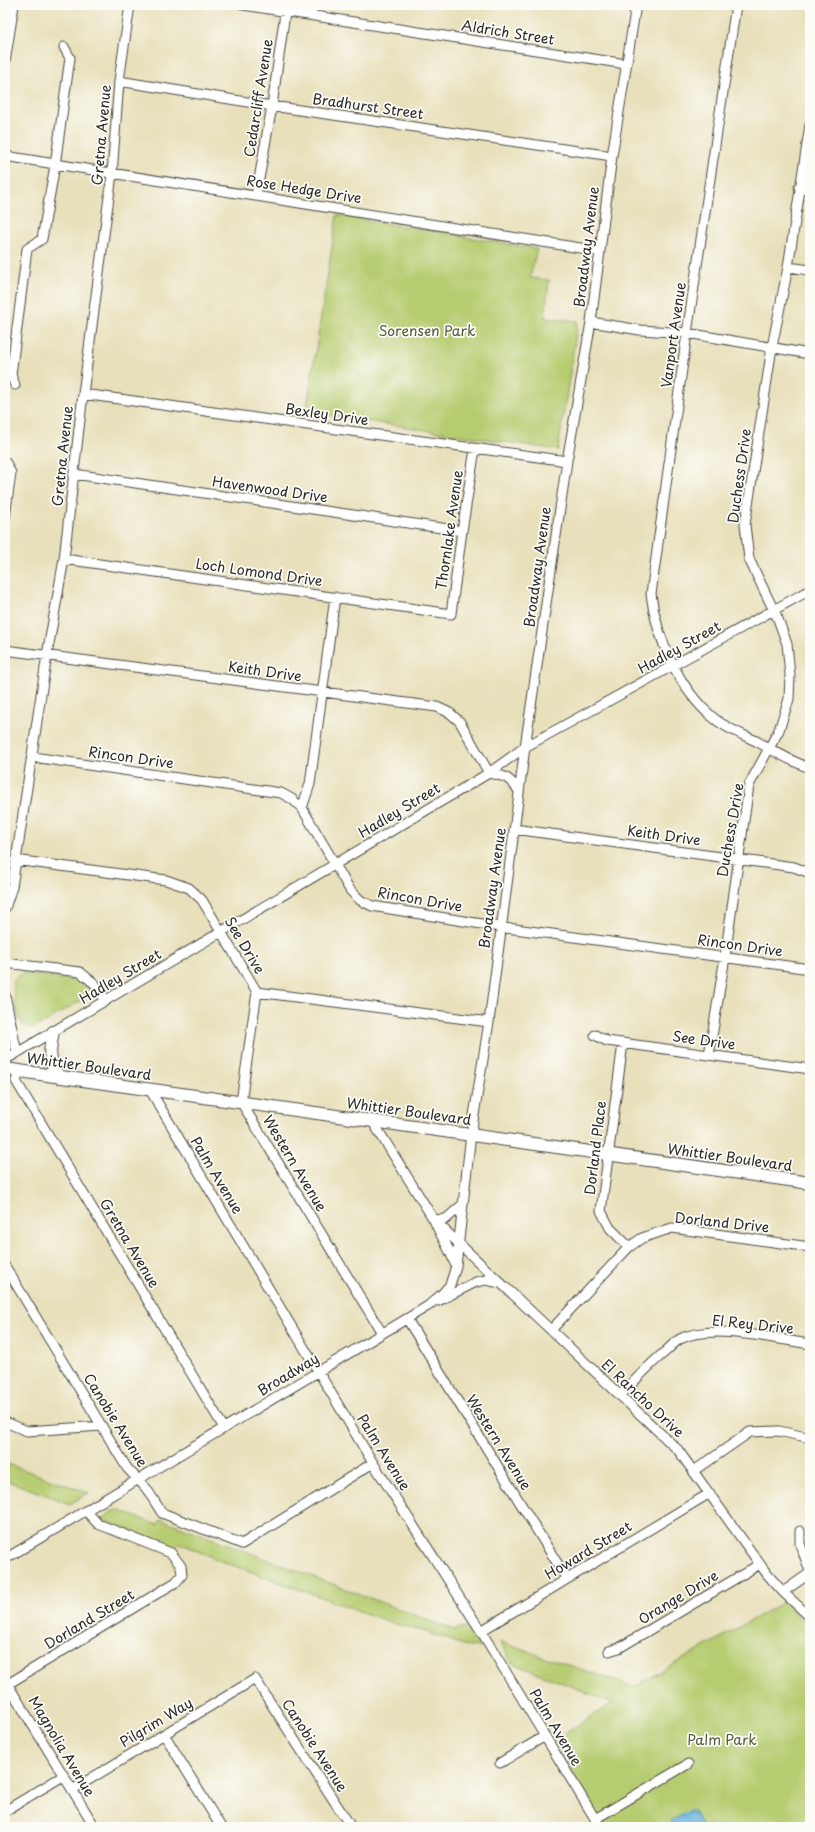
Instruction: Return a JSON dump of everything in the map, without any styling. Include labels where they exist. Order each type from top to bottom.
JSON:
[{"type":"main road","points":[[53,1032],[49,1049],[51,1065],[59,1076]]},
{"type":"main road","name":"Whittier Boulevard","points":[[5,1069],[810,1183]]},
{"type":"street","points":[[5,62],[14,5]]},
{"type":"street","name":"Gretna Avenue","points":[[5,908],[12,887],[33,757],[47,655],[64,559],[83,394],[112,174],[119,81],[130,5]]},
{"type":"street","name":"Aldrich Street","points":[[243,5],[286,8],[626,64]]},
{"type":"street","name":"Broadway Avenue","points":[[471,1134],[489,1022],[500,927],[525,747],[567,461],[590,322],[612,156],[636,5]]},
{"type":"street","name":"Vanport Avenue","points":[[736,5],[687,334],[651,594],[656,624],[674,666],[686,688],[696,701],[715,720],[769,749],[810,768]]},
{"type":"street","name":"Cedarcliff Avenue","points":[[256,196],[272,106],[286,8]]},
{"type":"street","points":[[15,385],[12,375],[27,249],[42,239],[55,165],[70,58],[64,46]]},
{"type":"street","name":"Bradhurst Street","points":[[119,81],[272,106],[612,156]]},
{"type":"street","name":"Duchess Drive","points":[[709,1055],[750,785],[779,730],[788,699],[790,676],[787,644],[750,559],[745,525],[772,347],[788,267],[799,187],[810,126]]},
{"type":"street","name":"Rose Hedge Drive","points":[[5,156],[599,250]]},
{"type":"street","points":[[799,187],[810,188]]},
{"type":"street","points":[[788,267],[810,270]]},
{"type":"street","points":[[590,322],[640,330],[687,334],[810,354]]},
{"type":"street","name":"Bexley Drive","points":[[83,394],[567,461]]},
{"type":"street","name":"Thornlake Avenue","points":[[451,614],[475,449]]},
{"type":"street","points":[[5,517],[11,473],[6,463]]},
{"type":"street","name":"Havenwood Drive","points":[[74,474],[462,531]]},
{"type":"street","name":"Loch Lomond Drive","points":[[64,559],[451,614]]},
{"type":"street","name":"Hadley Street","points":[[5,1060],[489,773],[525,747],[810,590]]},
{"type":"street","points":[[302,808],[310,784],[335,597]]},
{"type":"street","name":"Keith Drive","points":[[5,650],[437,707],[450,713],[460,722],[489,773]]},
{"type":"street","name":"Rincon Drive","points":[[33,757],[280,793],[292,799],[302,808],[350,890],[360,900],[372,906],[500,927],[725,956],[810,969]]},
{"type":"street","points":[[489,773],[502,775],[510,779],[519,791]]},
{"type":"street","name":"Keith Drive","points":[[514,829],[794,867],[810,873]]},
{"type":"street","name":"See Drive","points":[[16,860],[166,880],[180,884],[196,893],[257,992],[489,1022]]},
{"type":"street","points":[[5,963],[80,972],[95,984],[106,1001]]},
{"type":"street","points":[[241,1102],[257,992]]},
{"type":"street","points":[[5,995],[17,1053]]},
{"type":"street","name":"See Drive","points":[[595,1035],[607,1041],[810,1069]]},
{"type":"street","name":"Dorland Place","points":[[623,1043],[607,1154],[601,1211],[610,1228],[629,1247]]},
{"type":"street","name":"Gretna Avenue","points":[[19,1071],[17,1082],[224,1428]]},
{"type":"street","name":"Palm Avenue","points":[[150,1090],[373,1463],[481,1631],[597,1823]]},
{"type":"street","name":"Western Avenue","points":[[241,1102],[382,1333]]},
{"type":"street","name":"El Rancho Drive","points":[[373,1122],[434,1220],[438,1231],[450,1250],[456,1266]]},
{"type":"street","name":"Broadway","points":[[5,1559],[407,1319],[428,1306],[442,1294],[450,1285],[456,1266],[471,1134]]},
{"type":"street","points":[[434,1220],[446,1219],[463,1204]]},
{"type":"street","name":"El Rancho Drive","points":[[434,1220],[678,1450],[760,1564],[783,1592],[810,1617]]},
{"type":"street","name":"Dorland Drive","points":[[551,1330],[629,1247],[642,1238],[672,1228],[810,1247]]},
{"type":"street","name":"Canobie Avenue","points":[[5,1266],[127,1468],[146,1488],[162,1513],[242,1544],[373,1463]]},
{"type":"street","points":[[428,1306],[476,1282],[486,1280],[502,1284]]},
{"type":"street","name":"Western Avenue","points":[[407,1319],[567,1579]]},
{"type":"street","name":"El Rey Drive","points":[[620,1396],[654,1361],[680,1340],[695,1334],[711,1332],[733,1333],[810,1344]]},
{"type":"street","points":[[5,1422],[27,1431],[102,1426]]},
{"type":"street","points":[[694,1471],[750,1432],[779,1431],[810,1438]]},
{"type":"street","name":"Howard Street","points":[[481,1631],[710,1493]]},
{"type":"street","name":"Dorland Street","points":[[7,1682],[176,1582],[182,1575],[181,1566],[171,1553],[98,1524],[86,1511]]},
{"type":"street","points":[[783,1592],[810,1572],[800,1544],[800,1531]]},
{"type":"street","name":"Orange Drive","points":[[610,1651],[619,1648],[760,1564]]},
{"type":"street","name":"Canobie Avenue","points":[[255,1679],[351,1827]]},
{"type":"street","name":"Pilgrim Way","points":[[72,1790],[255,1679]]},
{"type":"street","name":"Magnolia Avenue","points":[[7,1682],[95,1827]]},
{"type":"street","points":[[164,1734],[221,1827]]},
{"type":"street","points":[[500,1763],[545,1736]]},
{"type":"street","points":[[597,1823],[688,1764]]},
{"type":"street","points":[[5,1811],[63,1776]]},
{"type":"green space","name":"Sorensen Park","points":[[337,215],[537,249],[530,278],[549,280],[545,318],[578,321],[558,450],[306,412]]},
{"type":"green space","points":[[23,973],[80,981],[90,988],[92,994],[35,1028],[27,1027],[22,1024],[19,1018],[14,994],[15,978]]},
{"type":"green space","points":[[5,1463],[89,1493],[70,1504],[5,1480]]},
{"type":"green space","points":[[117,1510],[158,1525],[161,1519],[454,1630],[467,1626],[482,1646],[469,1647],[426,1632],[395,1624],[221,1561],[179,1543],[176,1548],[102,1520],[112,1511]]},
{"type":"green space","name":"Palm Park","points":[[783,1602],[810,1627],[810,1827],[605,1827],[553,1740],[613,1703],[512,1663],[500,1642],[634,1687]]},
{"type":"water","points":[[692,1809],[703,1827],[674,1827],[671,1821]]}]
